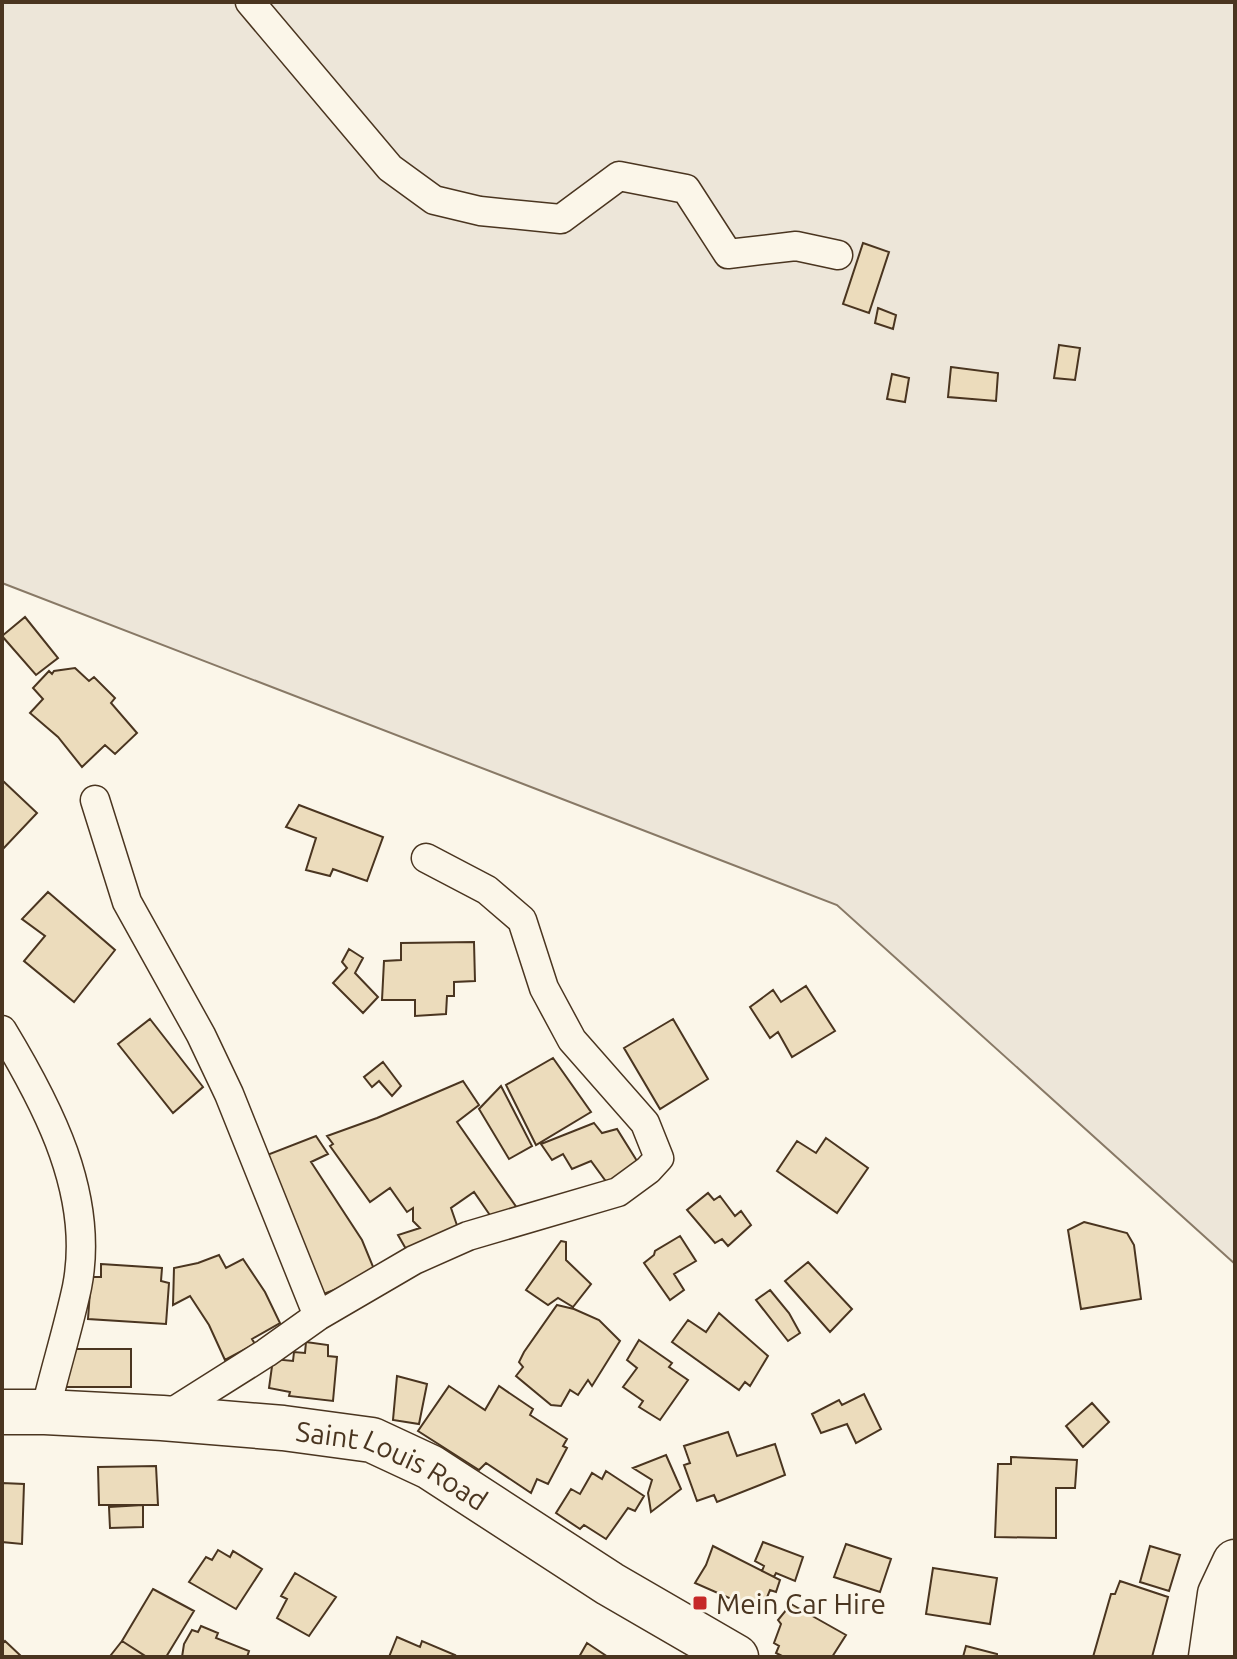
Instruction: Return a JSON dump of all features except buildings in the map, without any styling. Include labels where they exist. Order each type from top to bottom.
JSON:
[{"type":"main road","name":"Saint Louis Road","points":[[2,1412],[162,1418],[283,1428],[372,1440],[430,1467],[610,1584],[736,1657]]},
{"type":"main road","points":[[1211,1657],[1220,1594],[1235,1562]]},
{"type":"street","points":[[250,2],[390,168],[434,200],[480,211],[561,219],[619,176],[686,189],[728,254],[796,246],[838,255]]},
{"type":"street","points":[[95,800],[127,902],[201,1035],[229,1094],[318,1316]]},
{"type":"street","points":[[162,1418],[266,1353],[318,1316],[414,1260],[468,1236],[618,1192],[659,1158],[645,1123],[572,1040],[544,988],[522,920],[487,890],[426,858]]},
{"type":"street","points":[[2,1030],[34,1083],[72,1173],[80,1232],[78,1285],[45,1412]]},
{"type":"shaded area","points":[[2,2],[1235,2],[1235,1264],[837,905],[2,583]]},
{"type":"place","name":"Mein Car Hire","points":[[700,1603]]}]
